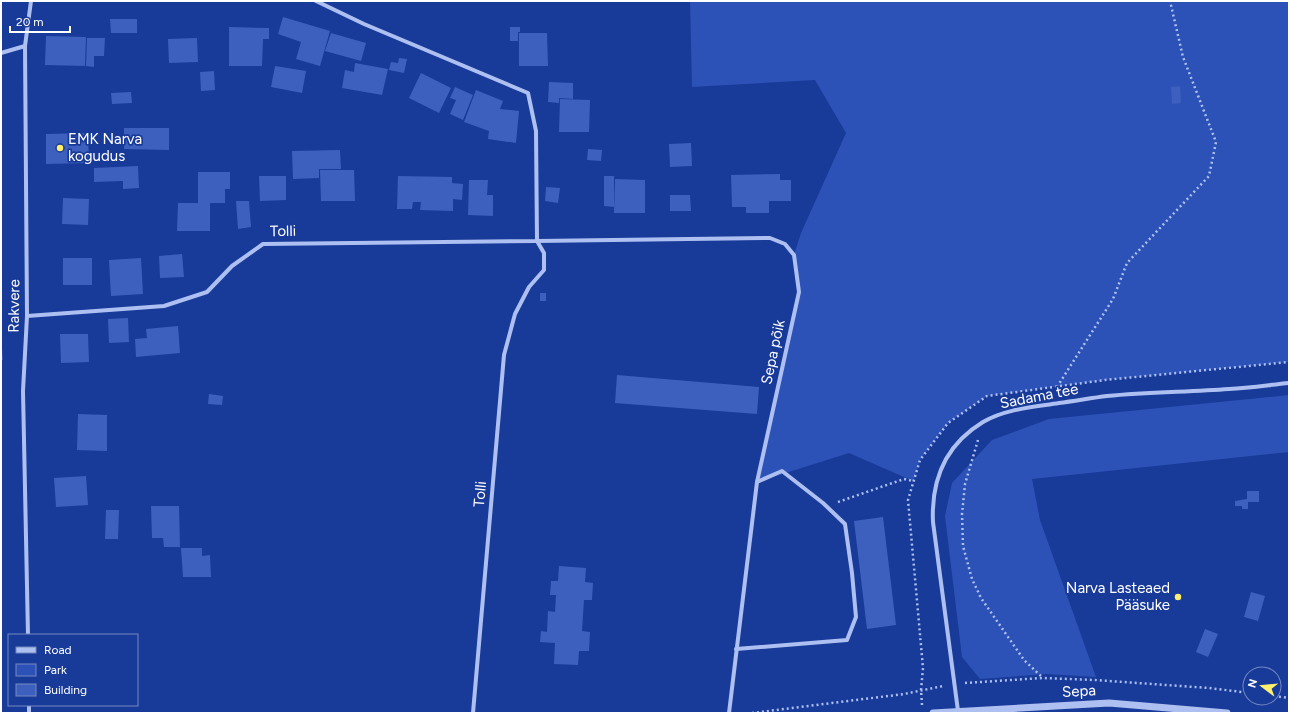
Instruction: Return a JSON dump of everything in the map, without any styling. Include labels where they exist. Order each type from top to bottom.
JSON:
[{"type":"street","name":"Rakvere","points":[[28,634],[23,391],[27,316],[25,46],[31,1]]},
{"type":"street","name":"Tolli","points":[[316,1],[364,24],[528,93],[536,131],[537,241],[544,253],[544,270],[529,288],[515,314],[504,354],[473,713]]},
{"type":"street","points":[[1,53],[25,46]]},
{"type":"street","name":"Sepa põik","points":[[537,241],[770,238],[785,244],[794,255],[798,292],[757,482],[729,713]]},
{"type":"street","name":"Tolli","points":[[27,316],[164,306],[207,292],[232,266],[263,244],[537,241]]},
{"type":"street","name":"Sadama tee","points":[[958,711],[932,522],[932,504],[934,486],[941,468],[952,448],[968,432],[998,415],[1032,407],[1107,396],[1231,389],[1289,383]]},
{"type":"street","points":[[736,649],[847,640],[856,617],[845,524],[823,503],[782,471],[757,482]]},
{"type":"street","name":"Sepa","points":[[933,713],[1109,702],[1227,713]]},
{"type":"path","points":[[1170,1],[1183,56],[1216,142],[1209,176],[1127,263],[1113,299],[1056,388],[1105,380],[1289,362]]},
{"type":"path","points":[[984,422],[965,484],[962,514],[964,546],[972,579],[981,598],[1024,660],[1042,678]]},
{"type":"path","points":[[823,503],[826,506],[904,479],[914,481]]},
{"type":"path","points":[[752,713],[904,694],[954,684],[1042,678],[1095,680],[1209,688],[1242,692]]},
{"type":"green space","points":[[690,1],[1289,1],[1289,362],[1105,380],[987,396],[948,423],[920,460],[913,481],[849,453],[757,482],[799,292],[794,255],[801,233],[846,133],[815,80],[692,87]]},
{"type":"green space","points":[[1289,395],[1289,452],[1032,479],[1040,520],[1096,677],[1047,674],[980,679],[962,657],[945,516],[952,483],[992,440],[1049,419]]},
{"type":"building","points":[[283,17],[330,31],[320,66],[296,59],[301,42],[278,34]]},
{"type":"building","points":[[110,19],[137,19],[137,33],[111,33]]},
{"type":"building","points":[[229,27],[269,28],[269,39],[263,39],[262,66],[229,66]]},
{"type":"building","points":[[510,27],[520,27],[520,32],[518,32],[518,41],[510,41]]},
{"type":"building","points":[[331,33],[366,43],[361,61],[325,51]]},
{"type":"building","points":[[519,33],[547,33],[548,66],[519,66]]},
{"type":"building","points":[[46,36],[86,37],[85,66],[45,65]]},
{"type":"building","points":[[87,38],[105,38],[104,56],[94,56],[94,67],[86,66]]},
{"type":"building","points":[[197,38],[198,62],[169,63],[168,39]]},
{"type":"building","points":[[399,58],[407,59],[404,73],[389,70],[391,62],[398,63]]},
{"type":"building","points":[[355,63],[388,69],[382,95],[342,88],[345,70],[354,72]]},
{"type":"building","points":[[275,66],[306,71],[302,93],[271,87]]},
{"type":"building","points":[[214,71],[215,90],[201,91],[200,72]]},
{"type":"building","points":[[421,73],[451,88],[439,113],[409,98]]},
{"type":"building","points":[[549,82],[573,83],[573,99],[559,98],[559,103],[548,102]]},
{"type":"building","points":[[1180,86],[1181,103],[1172,104],[1171,87]]},
{"type":"building","points":[[455,87],[473,95],[463,120],[450,114],[456,100],[450,98]]},
{"type":"building","points":[[476,90],[503,101],[500,109],[519,111],[516,143],[488,139],[489,131],[464,122]]},
{"type":"building","points":[[131,92],[132,103],[112,104],[111,93]]},
{"type":"building","points":[[560,99],[590,100],[589,132],[559,132]]},
{"type":"building","points":[[124,128],[169,128],[169,150],[124,149]]},
{"type":"building","points":[[88,133],[89,163],[46,164],[46,134]]},
{"type":"building","points":[[691,143],[692,166],[670,167],[669,144]]},
{"type":"building","points":[[588,149],[602,150],[601,161],[587,160]]},
{"type":"building","points":[[340,150],[341,169],[319,169],[319,178],[293,179],[292,151]]},
{"type":"building","points":[[138,166],[139,188],[123,189],[123,181],[94,182],[94,168]]},
{"type":"building","points":[[320,170],[354,170],[355,201],[321,201]]},
{"type":"building","points":[[198,172],[230,172],[230,189],[225,189],[225,203],[210,203],[210,231],[177,231],[178,203],[198,203]]},
{"type":"building","points":[[780,174],[780,180],[791,180],[791,201],[769,201],[769,213],[746,213],[746,207],[732,207],[731,175]]},
{"type":"building","points":[[259,176],[286,176],[286,200],[260,201]]},
{"type":"building","points":[[398,176],[452,177],[452,183],[463,184],[462,200],[453,199],[453,211],[420,210],[421,202],[413,202],[412,209],[397,209]]},
{"type":"building","points":[[604,176],[614,176],[614,207],[604,206]]},
{"type":"building","points":[[615,179],[645,180],[645,213],[614,213]]},
{"type":"building","points":[[469,180],[488,180],[487,195],[493,195],[493,216],[468,215]]},
{"type":"building","points":[[546,187],[560,188],[558,203],[545,201]]},
{"type":"building","points":[[670,195],[690,195],[691,211],[670,211]]},
{"type":"building","points":[[63,198],[89,199],[88,225],[62,224]]},
{"type":"building","points":[[236,201],[249,201],[251,227],[238,229]]},
{"type":"building","points":[[182,254],[184,277],[160,278],[159,256]]},
{"type":"building","points":[[63,258],[92,258],[92,285],[63,285]]},
{"type":"building","points":[[141,258],[143,294],[111,296],[109,260]]},
{"type":"building","points":[[540,293],[546,293],[546,301],[540,301]]},
{"type":"building","points":[[128,318],[129,342],[109,343],[108,319]]},
{"type":"building","points":[[178,326],[180,353],[136,357],[135,339],[147,338],[146,329]]},
{"type":"building","points":[[60,334],[88,334],[89,362],[61,363]]},
{"type":"building","points":[[2,348],[3,360],[1,360]]},
{"type":"building","points":[[617,375],[759,387],[757,414],[615,403]]},
{"type":"building","points":[[209,394],[223,396],[222,405],[208,404]]},
{"type":"building","points":[[78,414],[107,415],[107,451],[77,450]]},
{"type":"building","points":[[86,476],[88,505],[56,507],[54,478]]},
{"type":"building","points":[[1247,491],[1259,491],[1259,502],[1248,502],[1248,509],[1242,509],[1242,506],[1235,506],[1235,501],[1247,499]]},
{"type":"building","points":[[151,506],[179,506],[180,547],[164,547],[163,538],[152,538]]},
{"type":"building","points":[[106,510],[119,510],[118,539],[105,539]]},
{"type":"building","points":[[883,517],[896,625],[867,629],[854,521]]},
{"type":"building","points":[[181,548],[202,548],[202,556],[210,555],[211,577],[183,577]]},
{"type":"building","points":[[559,566],[586,568],[585,582],[593,583],[592,600],[584,600],[582,631],[590,632],[589,651],[579,651],[578,665],[554,664],[555,643],[540,642],[541,631],[547,632],[548,611],[555,612],[556,595],[550,595],[551,581],[558,581]]},
{"type":"building","points":[[1251,592],[1265,596],[1258,621],[1244,617]]},
{"type":"building","points":[[1205,629],[1218,634],[1208,657],[1196,652]]},
{"type":"place","name":"EMK Narva kogudus","points":[[60,148]]},
{"type":"place","name":"Narva Lasteaed Pääsuke","points":[[1178,597]]}]
